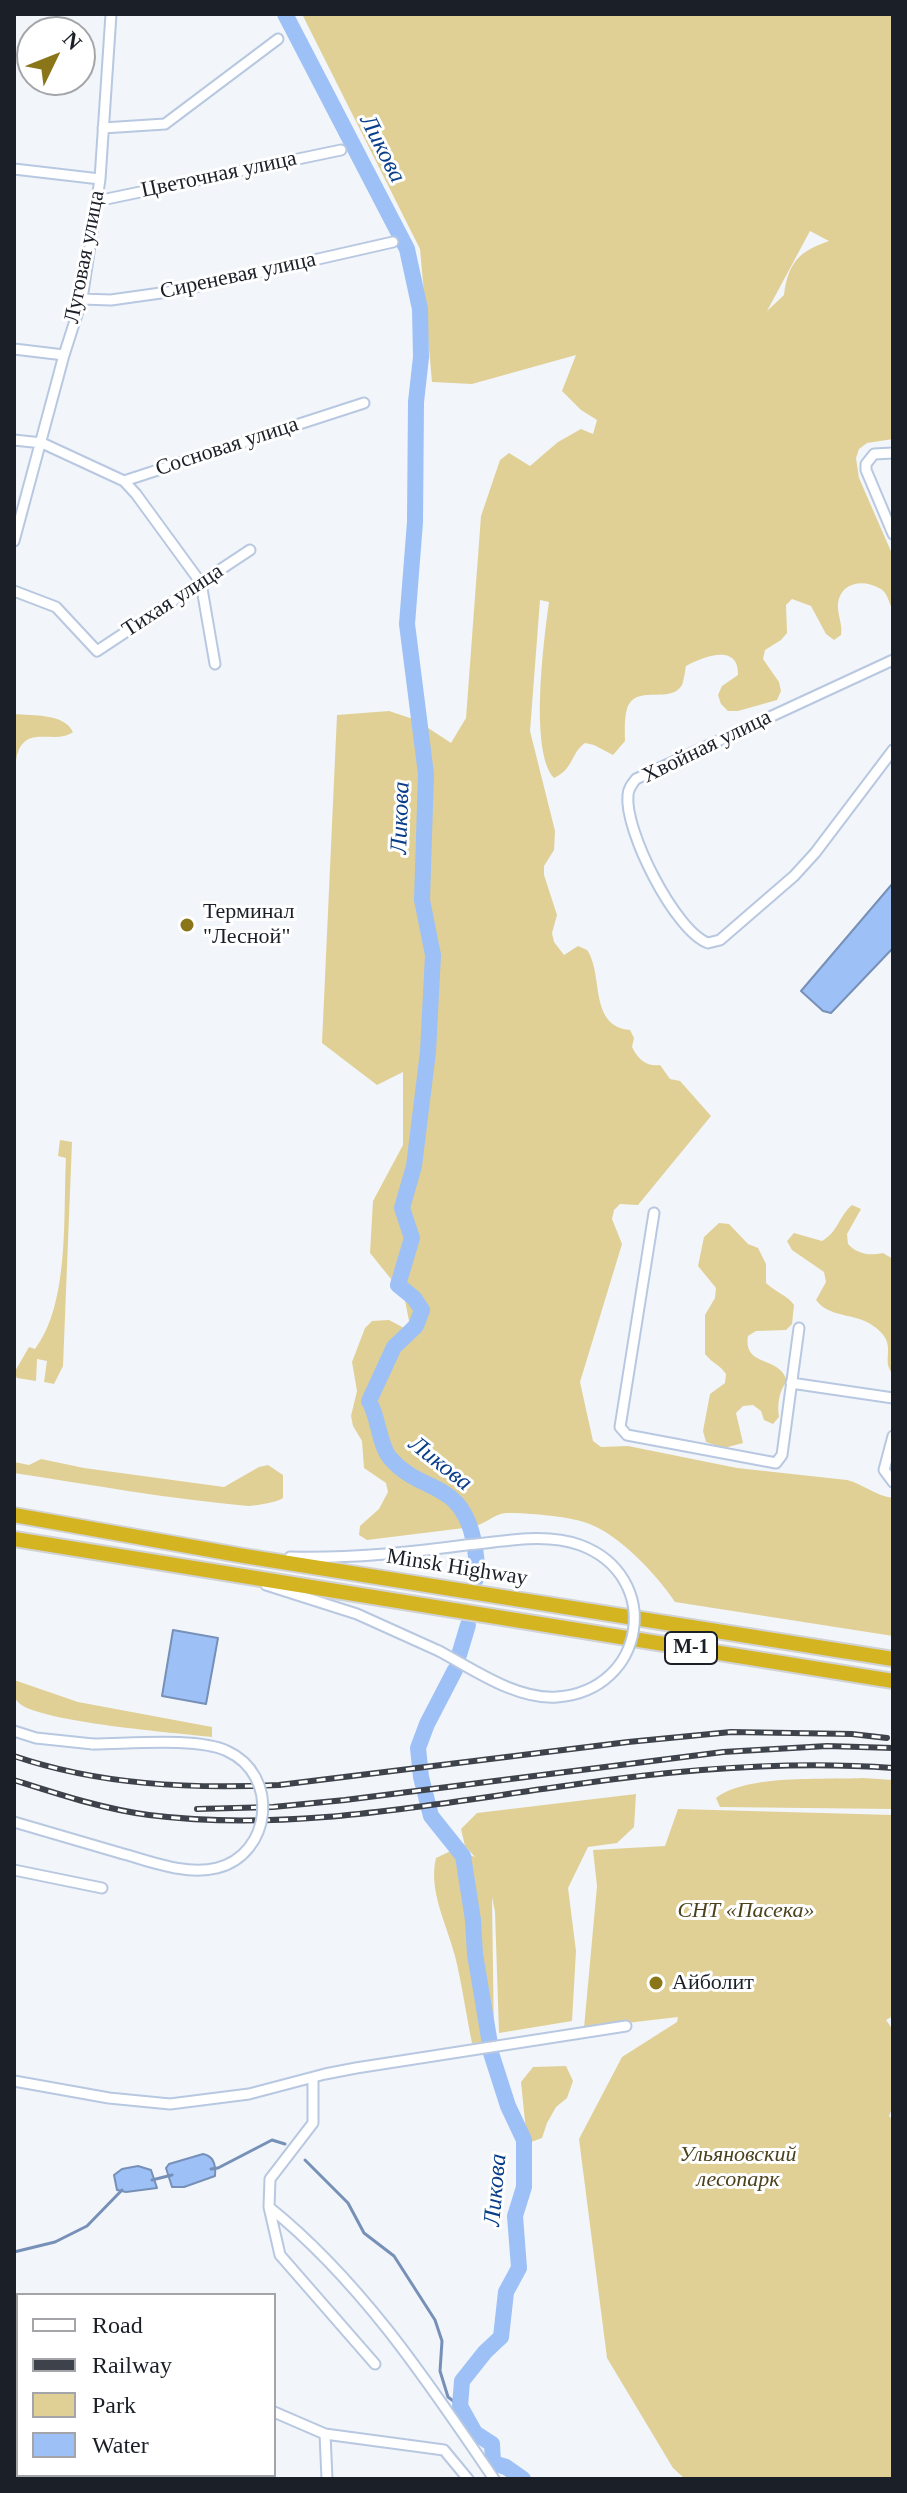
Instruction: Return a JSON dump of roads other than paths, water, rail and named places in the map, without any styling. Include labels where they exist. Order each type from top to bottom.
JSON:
[{"type":"highway","name":"Minsk Highway","points":[[14,1515],[244,1556],[893,1659]]},
{"type":"highway","name":"Minsk Highway","points":[[14,1539],[893,1681]]},
{"type":"street","name":"Луговая улица","points":[[14,541],[82,299],[100,179],[111,14]]},
{"type":"street","points":[[103,128],[165,124],[278,39]]},
{"type":"street","name":"Цветочная улица","points":[[97,201],[341,150]]},
{"type":"street","points":[[14,169],[100,179]]},
{"type":"street","name":"Сиреневая улица","points":[[82,299],[111,300],[182,290],[393,242]]},
{"type":"street","points":[[14,349],[64,355]]},
{"type":"street","name":"Сосновая улица","points":[[124,481],[364,403]]},
{"type":"street","points":[[14,440],[42,443],[124,481],[136,494],[201,583],[215,664]]},
{"type":"street","points":[[893,453],[879,453],[870,458],[866,470],[893,534]]},
{"type":"street","name":"Тихая улица","points":[[14,591],[56,607],[97,651],[250,550]]},
{"type":"street","name":"Хвойная улица","points":[[893,660],[636,779],[628,794],[628,808],[651,873],[695,936],[708,943],[720,940],[794,876],[893,750]]},
{"type":"street","points":[[654,1213],[620,1427],[627,1435],[776,1463],[782,1455],[799,1328]]},
{"type":"street","points":[[791,1383],[893,1398]]},
{"type":"street","points":[[893,1436],[884,1470],[893,1482]]},
{"type":"street","points":[[236,1576],[357,1614],[506,1685],[535,1695],[558,1697],[587,1691],[608,1678],[625,1657],[632,1637],[634,1609],[629,1592],[615,1568],[597,1553],[574,1543],[546,1539],[335,1559],[244,1556]]},
{"type":"street","points":[[14,1731],[36,1738],[93,1744],[159,1743],[217,1747],[242,1760],[254,1774],[261,1791],[263,1819],[257,1837],[239,1858],[222,1867],[195,1871],[14,1822]]},
{"type":"street","points":[[14,1870],[102,1888]]},
{"type":"street","points":[[14,2081],[109,2098],[170,2104],[249,2094],[356,2068],[626,2026]]},
{"type":"street","points":[[313,2078],[313,2123],[270,2179],[269,2207],[280,2255],[375,2364]]},
{"type":"street","points":[[269,2207],[306,2237],[415,2364],[494,2479]]},
{"type":"street","points":[[276,2413],[325,2434],[444,2450],[468,2479]]},
{"type":"street","points":[[325,2434],[327,2479]]},
{"type":"water","points":[[893,883],[893,948],[831,1013],[823,1011],[801,991]]},
{"type":"water","points":[[173,1630],[218,1638],[206,1704],[162,1696]]},
{"type":"water","points":[[203,2154],[214,2162],[215,2176],[184,2187],[172,2187],[166,2168],[169,2164]]},
{"type":"water","points":[[138,2166],[151,2170],[157,2188],[126,2192],[117,2190],[114,2175],[122,2169]]},
{"type":"waterway","name":"Ликова","points":[[285,14],[407,249],[420,309],[415,522],[407,624],[426,774],[422,900],[433,955],[428,1052],[414,1166],[402,1208],[412,1238],[398,1285],[414,1298],[422,1310],[416,1326],[394,1347],[369,1401],[383,1446],[390,1458],[402,1470],[450,1497],[460,1507],[474,1542],[476,1579]]},
{"type":"waterway","name":"Ликова","points":[[459,1655],[468,1625]]},
{"type":"waterway","name":"Ликова","points":[[455,1670],[418,1748],[421,1777],[431,1816],[463,1856],[490,2044]]},
{"type":"waterway","name":"Ликова","points":[[491,2053],[508,2106],[524,2140],[524,2187],[515,2216],[519,2268],[506,2292],[501,2337],[462,2381],[460,2406],[475,2433],[492,2444],[493,2463],[506,2467],[523,2479]]},
{"type":"waterway","points":[[211,2169],[272,2140],[285,2144]]},
{"type":"waterway","points":[[305,2160],[348,2203],[364,2233],[394,2256],[435,2320],[442,2341],[440,2371],[448,2397],[460,2406]]},
{"type":"waterway","points":[[152,2180],[172,2175]]},
{"type":"waterway","points":[[14,2252],[55,2242],[87,2226],[122,2190]]},
{"type":"railway","points":[[14,1756],[46,1766],[112,1779],[178,1785],[246,1786],[279,1785],[731,1732],[852,1734],[887,1738]]},
{"type":"railway","points":[[197,1809],[273,1807],[345,1800],[723,1752],[827,1746],[893,1748]]},
{"type":"railway","points":[[14,1780],[81,1800],[149,1815],[203,1820],[257,1820],[418,1807],[696,1770],[814,1765],[893,1768]]},
{"type":"place","name":"Терминал \"Лесной\"","points":[[187,925]]},
{"type":"place","name":"Айболит","points":[[656,1983]]},
{"type":"park label","name":"СНТ «Пасека»","points":[[746,1911]]},
{"type":"park label","name":"Ульяновский лесопарк","points":[[738,2168]]}]
